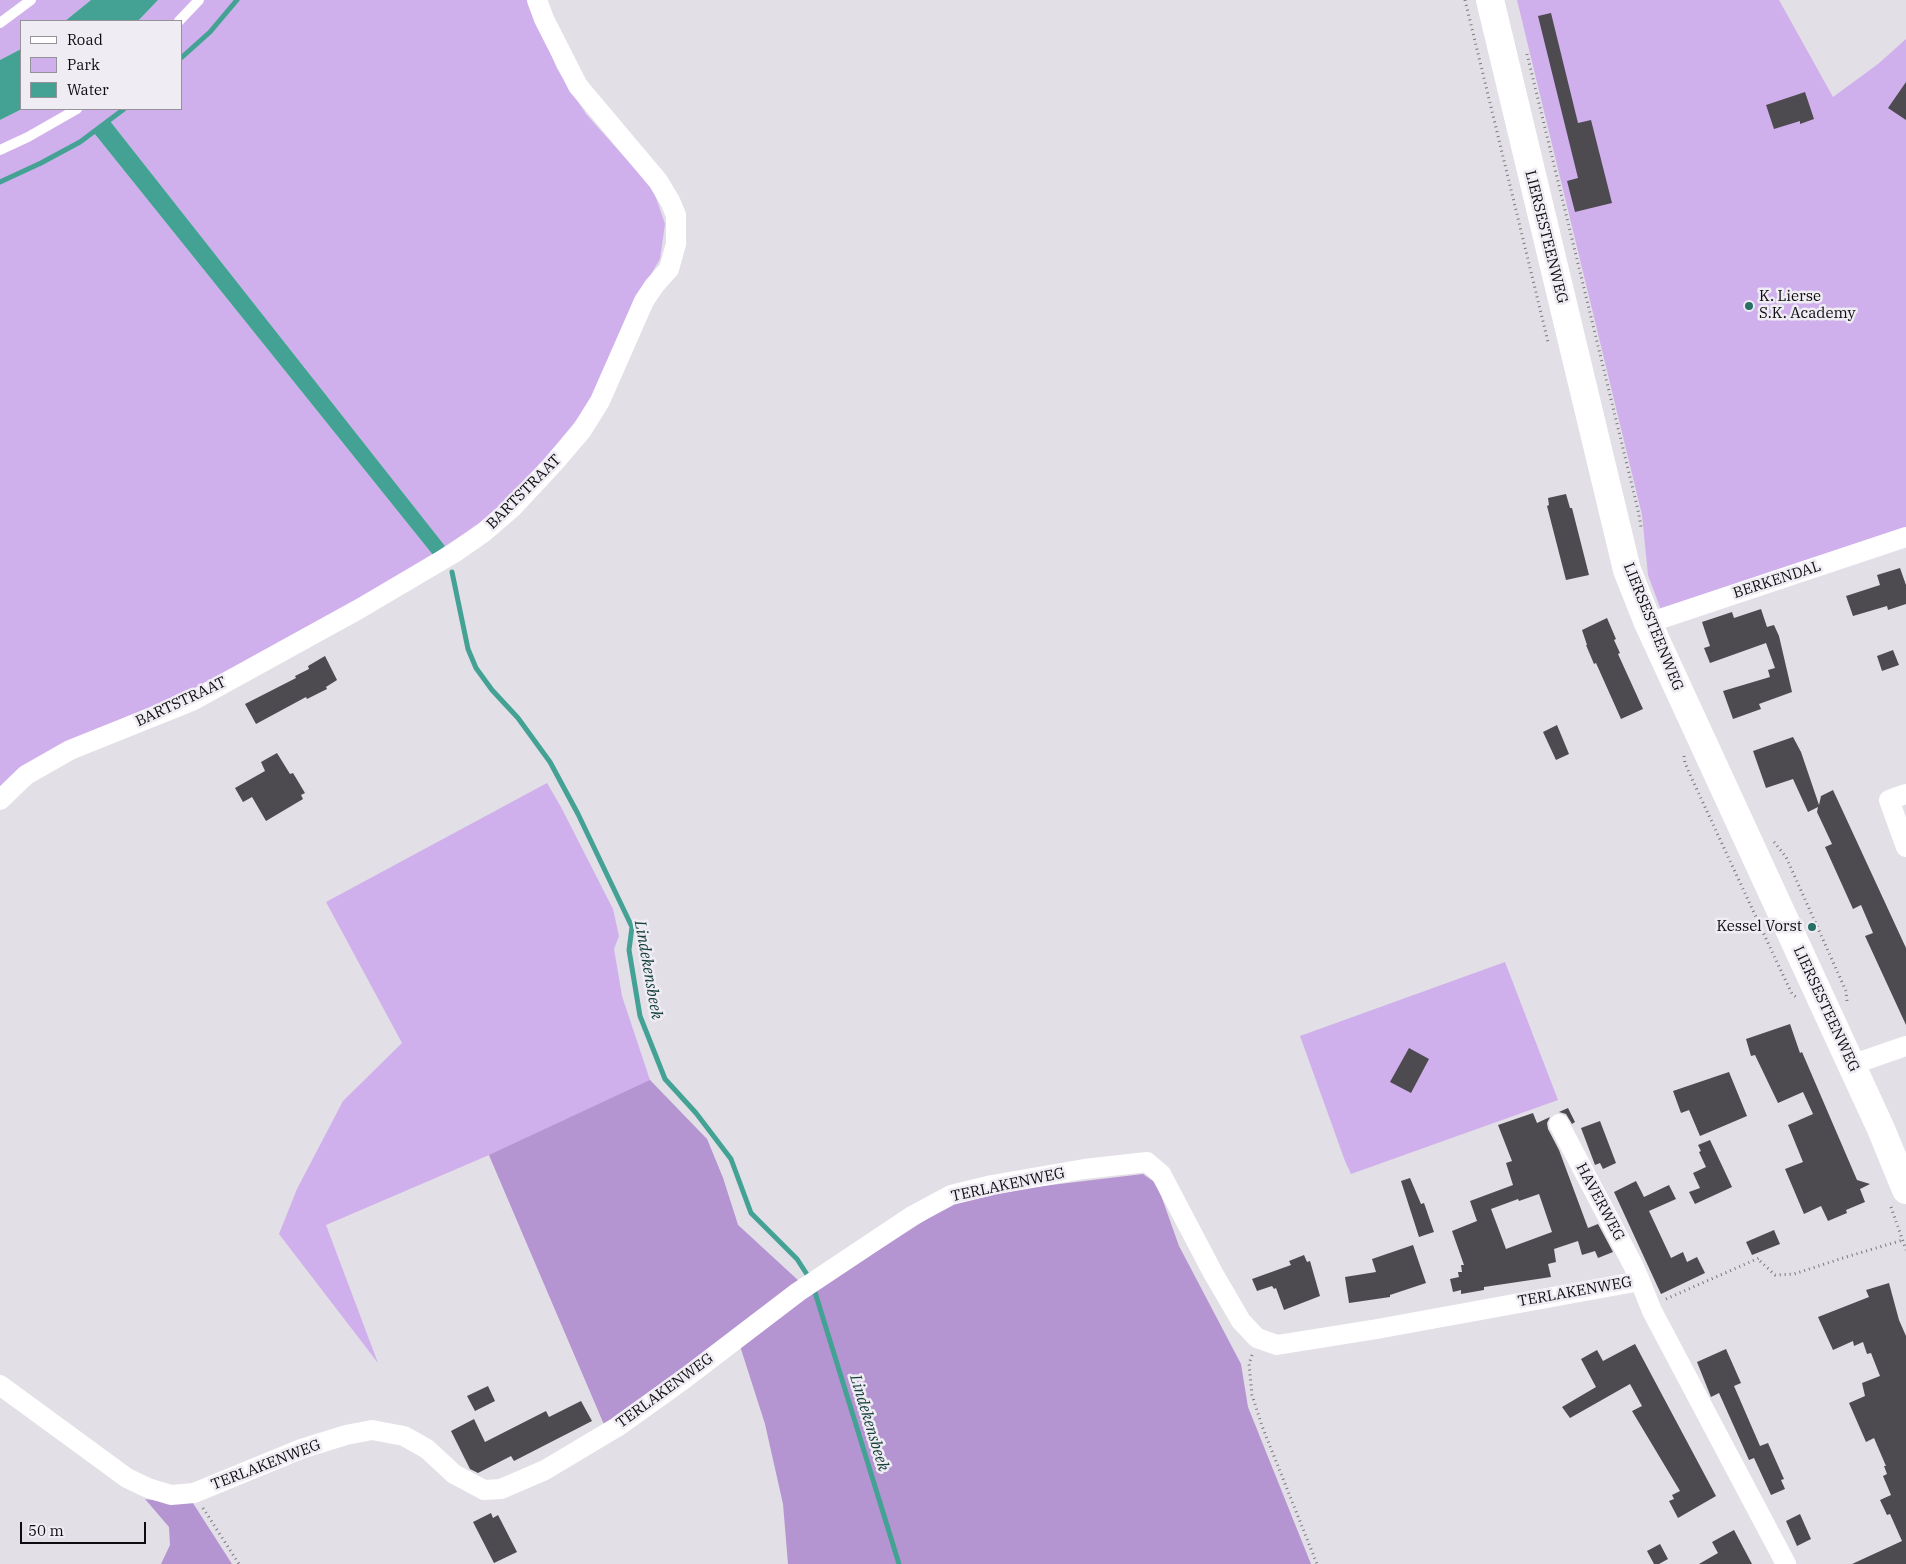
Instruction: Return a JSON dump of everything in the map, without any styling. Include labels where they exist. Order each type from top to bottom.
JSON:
[{"type":"main road","name":"LIERSESTEENWEG","points":[[1490,0],[1627,570],[1648,623],[1881,1129],[1906,1190]]},
{"type":"street","name":"BARTSTRAAT","points":[[0,800],[26,775],[70,750],[192,701],[358,609],[454,553],[484,532],[512,508],[582,430],[600,401],[644,300],[669,269],[676,244],[676,216],[670,200],[658,181],[578,86],[544,19],[537,0]]},
{"type":"street","name":"BERKENDAL","points":[[1648,623],[1906,537]]},
{"type":"street","points":[[1898,797],[1906,847]]},
{"type":"street","points":[[1851,1065],[1906,1046]]},
{"type":"street","name":"HAVERWEG","points":[[1559,1124],[1640,1281]]},
{"type":"street","name":"TERLAKENWEG","points":[[0,1385],[126,1478],[148,1488],[171,1495],[194,1493],[301,1449],[346,1435],[372,1430],[404,1436],[427,1450],[454,1474],[484,1490],[501,1489],[545,1470],[617,1427],[798,1292],[912,1216],[951,1195],[992,1185],[1084,1169],[1147,1162],[1161,1174],[1213,1273],[1241,1321],[1257,1338],[1277,1345],[1640,1281],[1650,1306],[1786,1564]]},
{"type":"lane","points":[[0,23],[31,0]]},
{"type":"lane","points":[[180,20],[199,0]]},
{"type":"lane","points":[[0,150],[75,110]]},
{"type":"path","points":[[1769,835],[1786,858],[1828,949]]},
{"type":"path","points":[[1650,1306],[1760,1258],[1760,1261],[1775,1274],[1794,1274],[1903,1240]]},
{"type":"path","points":[[1257,1338],[1249,1364],[1252,1395],[1262,1426],[1317,1564]]},
{"type":"path","points":[[194,1493],[239,1564]]},
{"type":"green space","points":[[0,0],[91,0],[66,20],[20,20],[20,50],[0,60]]},
{"type":"green space","points":[[158,0],[529,0],[557,69],[586,114],[653,189],[665,224],[660,259],[641,291],[609,367],[586,408],[529,479],[489,518],[445,546],[110,121],[94,133],[433,555],[320,624],[0,789],[0,120],[20,110],[182,110],[182,20],[139,20]]},
{"type":"green space","name":"K. Lierse S.K. Academy","points":[[1517,0],[1779,0],[1833,97],[1878,64],[1906,39],[1906,532],[1661,610],[1648,575],[1642,515]]},
{"type":"green space","points":[[547,783],[613,909],[619,936],[614,949],[622,996],[650,1080],[678,1117],[707,1139],[723,1178],[738,1225],[801,1283],[606,1429],[489,1155],[326,1225],[378,1363],[279,1234],[297,1189],[343,1101],[402,1043],[326,902]]},
{"type":"green space","points":[[1505,962],[1558,1100],[1351,1174],[1300,1036]]},
{"type":"shaded area","points":[[650,1080],[707,1139],[723,1178],[738,1225],[801,1283],[606,1429],[489,1155]]},
{"type":"shaded area","points":[[1143,1174],[1157,1184],[1179,1246],[1241,1364],[1248,1407],[1311,1564],[788,1564],[783,1504],[765,1424],[740,1346],[801,1300],[955,1201],[993,1192]]},
{"type":"shaded area","points":[[145,1499],[172,1503],[191,1500],[232,1564],[161,1564],[170,1545],[169,1527]]},
{"type":"water","points":[[91,0],[158,0],[139,20],[66,20]]},
{"type":"water","points":[[20,50],[20,110],[0,120],[0,60]]},
{"type":"water","points":[[110,121],[445,546],[433,555],[94,133]]},
{"type":"building","points":[[1551,13],[1578,123],[1591,120],[1612,203],[1575,212],[1567,181],[1578,178],[1538,16]]},
{"type":"building","points":[[1906,82],[1906,120],[1888,108]]},
{"type":"building","points":[[1805,92],[1814,119],[1774,129],[1766,105]]},
{"type":"building","points":[[1566,494],[1570,508],[1572,508],[1589,575],[1566,580],[1547,506],[1549,505],[1548,498]]},
{"type":"building","points":[[1900,568],[1906,585],[1906,604],[1888,610],[1887,606],[1853,616],[1846,596],[1880,585],[1877,575]]},
{"type":"building","points":[[1761,609],[1767,627],[1774,625],[1779,636],[1792,692],[1759,704],[1761,709],[1733,719],[1723,691],[1770,677],[1768,670],[1775,668],[1766,643],[1710,663],[1704,648],[1710,646],[1702,622],[1732,612],[1734,618]]},
{"type":"building","points":[[1607,618],[1616,639],[1614,640],[1620,653],[1618,654],[1643,709],[1621,719],[1596,663],[1594,664],[1582,630]]},
{"type":"building","points":[[1893,650],[1899,665],[1882,671],[1877,656]]},
{"type":"building","points":[[325,656],[337,680],[326,687],[327,689],[307,699],[306,697],[256,724],[245,704],[296,678],[295,676],[309,669],[308,666]]},
{"type":"building","points":[[1557,725],[1569,754],[1556,760],[1543,732]]},
{"type":"building","points":[[1793,737],[1801,752],[1819,805],[1821,796],[1833,790],[1906,948],[1906,1025],[1865,936],[1873,933],[1861,905],[1853,909],[1825,847],[1832,844],[1817,812],[1818,807],[1808,812],[1793,779],[1766,788],[1753,751]]},
{"type":"building","points":[[277,753],[290,774],[293,773],[305,793],[301,795],[303,799],[266,821],[252,797],[243,802],[235,788],[265,771],[261,762]]},
{"type":"building","points":[[1790,1024],[1800,1053],[1802,1052],[1857,1180],[1870,1184],[1860,1189],[1865,1202],[1846,1210],[1847,1213],[1828,1221],[1821,1206],[1804,1214],[1785,1169],[1803,1162],[1788,1125],[1813,1114],[1803,1092],[1778,1103],[1755,1055],[1751,1056],[1746,1039]]},
{"type":"building","points":[[1409,1048],[1429,1059],[1411,1093],[1390,1082]]},
{"type":"building","points":[[1729,1072],[1747,1116],[1700,1136],[1689,1110],[1681,1113],[1673,1091]]},
{"type":"building","points":[[1568,1108],[1575,1122],[1572,1124],[1566,1114],[1559,1112]]},
{"type":"building","points":[[1533,1113],[1537,1123],[1550,1117],[1547,1123],[1548,1129],[1559,1150],[1588,1228],[1598,1224],[1613,1252],[1598,1258],[1595,1251],[1582,1255],[1578,1241],[1554,1249],[1556,1262],[1548,1264],[1551,1277],[1484,1287],[1484,1290],[1461,1294],[1461,1290],[1453,1292],[1450,1279],[1459,1277],[1458,1272],[1462,1272],[1461,1265],[1464,1265],[1452,1231],[1477,1221],[1470,1201],[1513,1185],[1506,1163],[1512,1161],[1498,1125]],"holes":[[[1539,1194],[1552,1232],[1506,1249],[1491,1209]]]},
{"type":"building","points":[[1600,1121],[1616,1163],[1603,1169],[1600,1163],[1595,1165],[1581,1128]]},
{"type":"building","points":[[1710,1140],[1732,1187],[1695,1204],[1689,1192],[1700,1188],[1693,1173],[1706,1167],[1698,1145]]},
{"type":"building","points":[[1410,1178],[1421,1204],[1424,1203],[1434,1232],[1419,1237],[1401,1181]]},
{"type":"building","points":[[1636,1181],[1644,1197],[1669,1185],[1676,1199],[1649,1211],[1671,1258],[1683,1252],[1687,1262],[1697,1257],[1705,1273],[1661,1294],[1614,1192]]},
{"type":"building","points":[[1774,1230],[1780,1244],[1752,1255],[1746,1242]]},
{"type":"building","points":[[1413,1245],[1426,1283],[1390,1295],[1390,1297],[1349,1303],[1345,1277],[1376,1272],[1372,1259]]},
{"type":"building","points":[[1304,1255],[1307,1262],[1310,1261],[1320,1296],[1284,1310],[1276,1288],[1274,1289],[1272,1286],[1257,1291],[1252,1279],[1291,1265],[1289,1261]]},
{"type":"building","points":[[1889,1283],[1899,1320],[1906,1336],[1906,1564],[1852,1564],[1902,1541],[1890,1514],[1887,1515],[1880,1500],[1891,1495],[1883,1476],[1887,1474],[1884,1466],[1886,1466],[1874,1438],[1866,1442],[1849,1403],[1865,1396],[1862,1383],[1880,1376],[1871,1353],[1867,1354],[1863,1342],[1854,1346],[1853,1341],[1833,1350],[1818,1317],[1869,1297],[1866,1290]]},
{"type":"building","points":[[1635,1344],[1716,1496],[1678,1518],[1669,1501],[1674,1499],[1672,1495],[1680,1491],[1632,1411],[1642,1406],[1630,1384],[1570,1418],[1562,1407],[1596,1387],[1581,1359],[1597,1350],[1603,1361]]},
{"type":"building","points":[[1726,1349],[1741,1383],[1734,1386],[1760,1446],[1768,1443],[1784,1479],[1781,1480],[1785,1489],[1771,1495],[1754,1458],[1749,1460],[1719,1393],[1711,1397],[1697,1362]]},
{"type":"building","points":[[488,1386],[495,1401],[475,1411],[467,1396]]},
{"type":"building","points":[[581,1401],[592,1421],[514,1461],[511,1456],[478,1473],[470,1469],[451,1431],[474,1419],[485,1442],[546,1411],[549,1417]]},
{"type":"building","points":[[491,1513],[493,1518],[498,1515],[517,1552],[494,1563],[473,1522]]},
{"type":"building","points":[[1800,1514],[1811,1539],[1797,1546],[1786,1521]]},
{"type":"building","points":[[1734,1530],[1752,1564],[1699,1564],[1718,1553],[1712,1542]]},
{"type":"building","points":[[1660,1544],[1668,1559],[1659,1564],[1654,1564],[1647,1551]]},
{"type":"waterway","points":[[182,57],[210,32],[237,0]]},
{"type":"waterway","points":[[0,182],[80,142],[123,110]]},
{"type":"waterway","name":"Lindekensbeek","points":[[452,572],[468,649],[476,668],[492,690],[518,718],[550,762],[578,814],[632,927],[629,950],[640,1016],[665,1079],[696,1113],[731,1159],[751,1213],[797,1259],[808,1276]]},
{"type":"waterway","name":"Lindekensbeek","points":[[814,1289],[899,1564]]},
{"type":"place","name":"K. Lierse S.K. Academy","points":[[1749,306]]},
{"type":"place","name":"Kessel Vorst","points":[[1812,927]]}]
